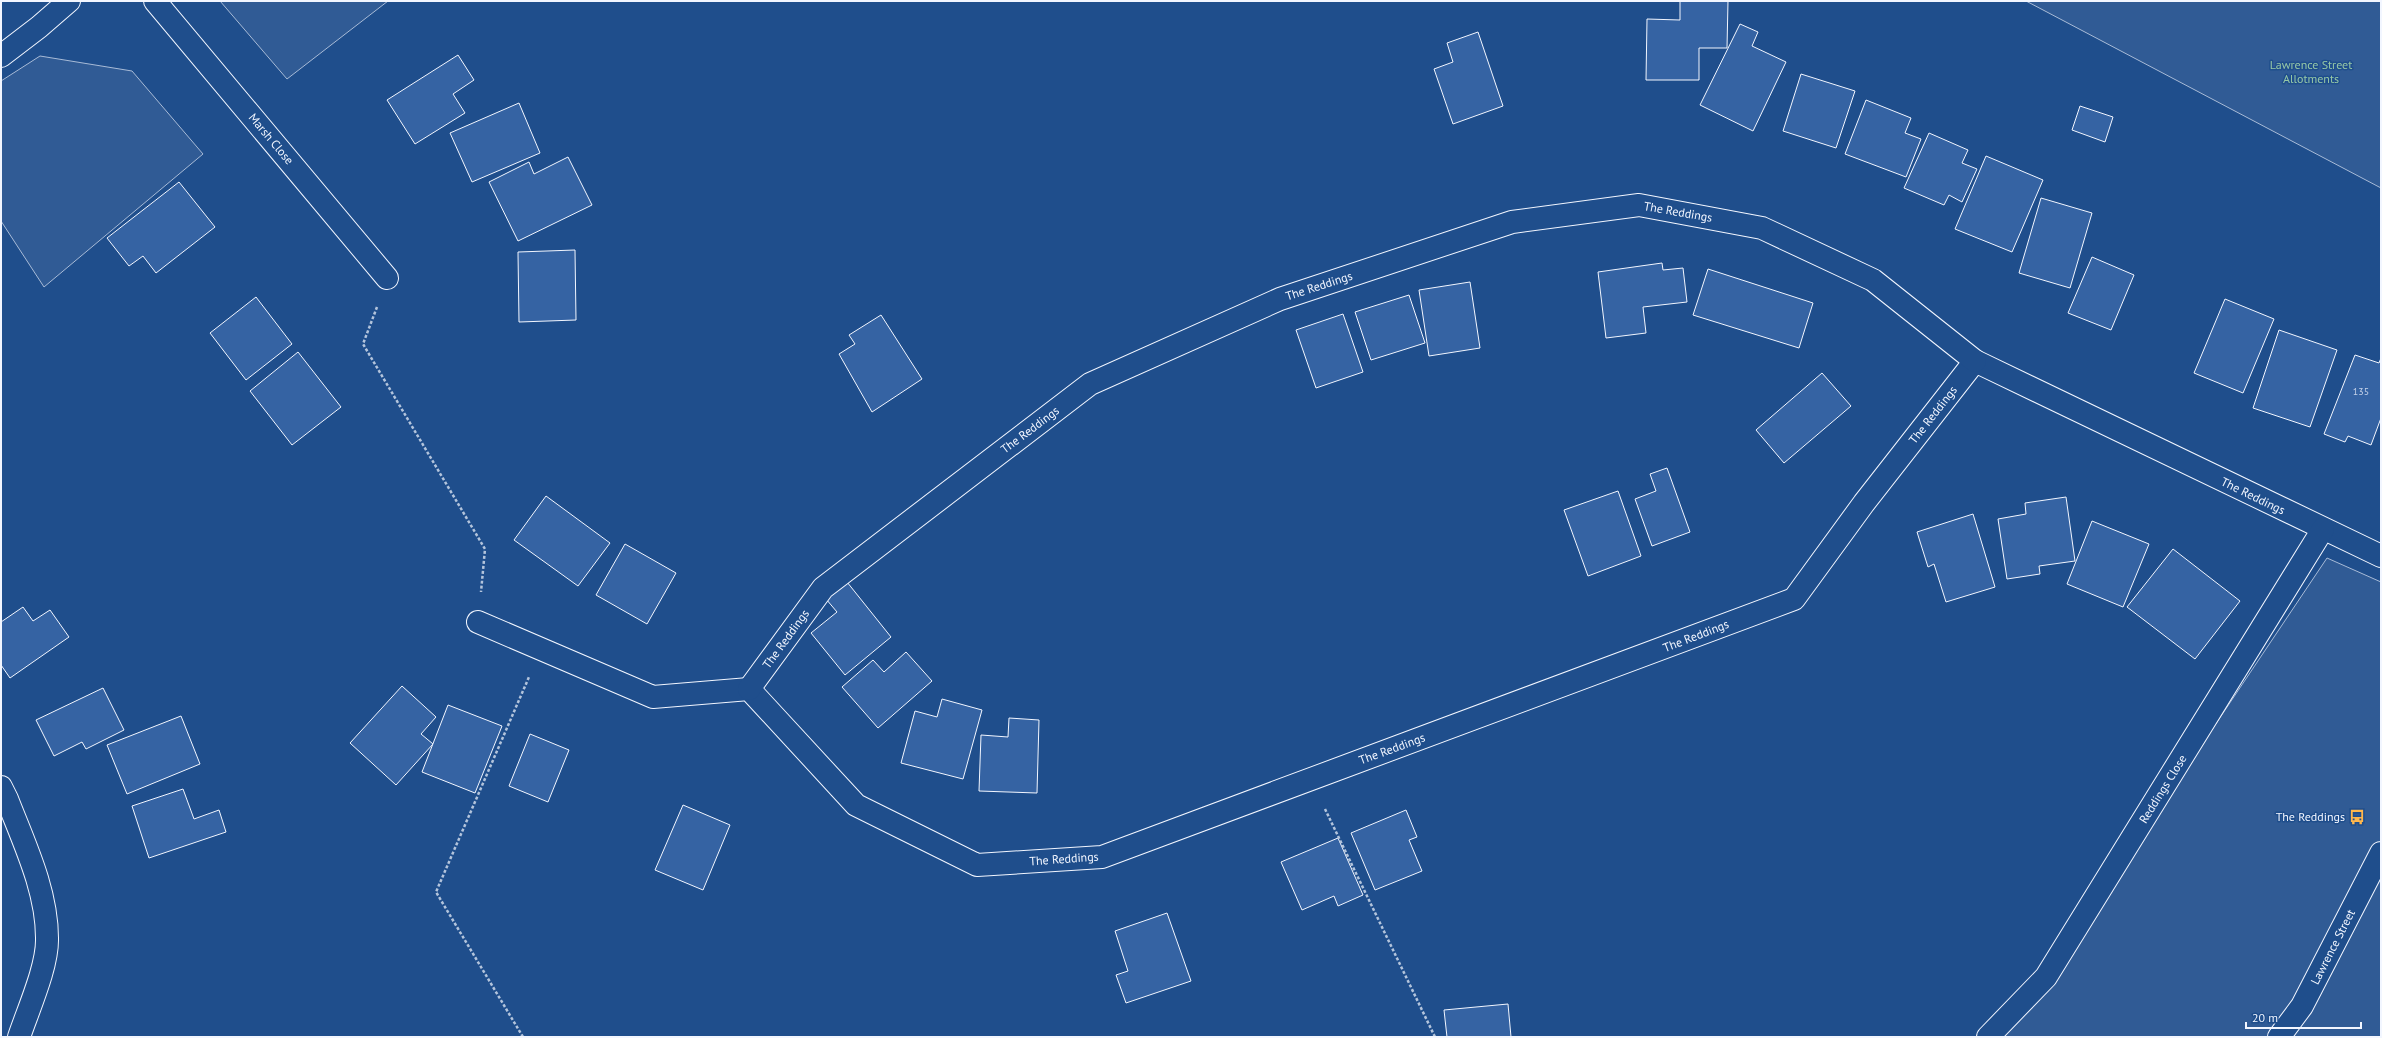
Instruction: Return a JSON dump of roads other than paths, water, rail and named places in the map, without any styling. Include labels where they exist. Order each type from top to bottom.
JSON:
[{"type":"street","points":[[1,56],[39,28],[69,1]]},
{"type":"street","name":"Marsh Close","points":[[155,1],[387,278]]},
{"type":"street","name":"The Reddings","points":[[1975,361],[1864,503],[1794,599],[1102,857],[977,865],[856,805],[749,689],[823,588],[1090,384],[1280,299],[1512,222],[1639,205],[1762,228],[1873,280],[1975,361],[2381,556]]},
{"type":"street","name":"Reddings Close","points":[[1988,1037],[2046,977],[2323,529]]},
{"type":"street","points":[[478,622],[653,697],[749,689]]},
{"type":"street","points":[[1,787],[7,799],[40,889],[47,939],[39,982],[19,1037]]},
{"type":"street","name":"Lawrence Street","points":[[2279,1037],[2302,1006],[2381,853]]},
{"type":"place","name":"The Reddings","points":[[2357,817]]},
{"type":"park label","name":"Lawrence Street Allotments","points":[[2311,72]]}]
